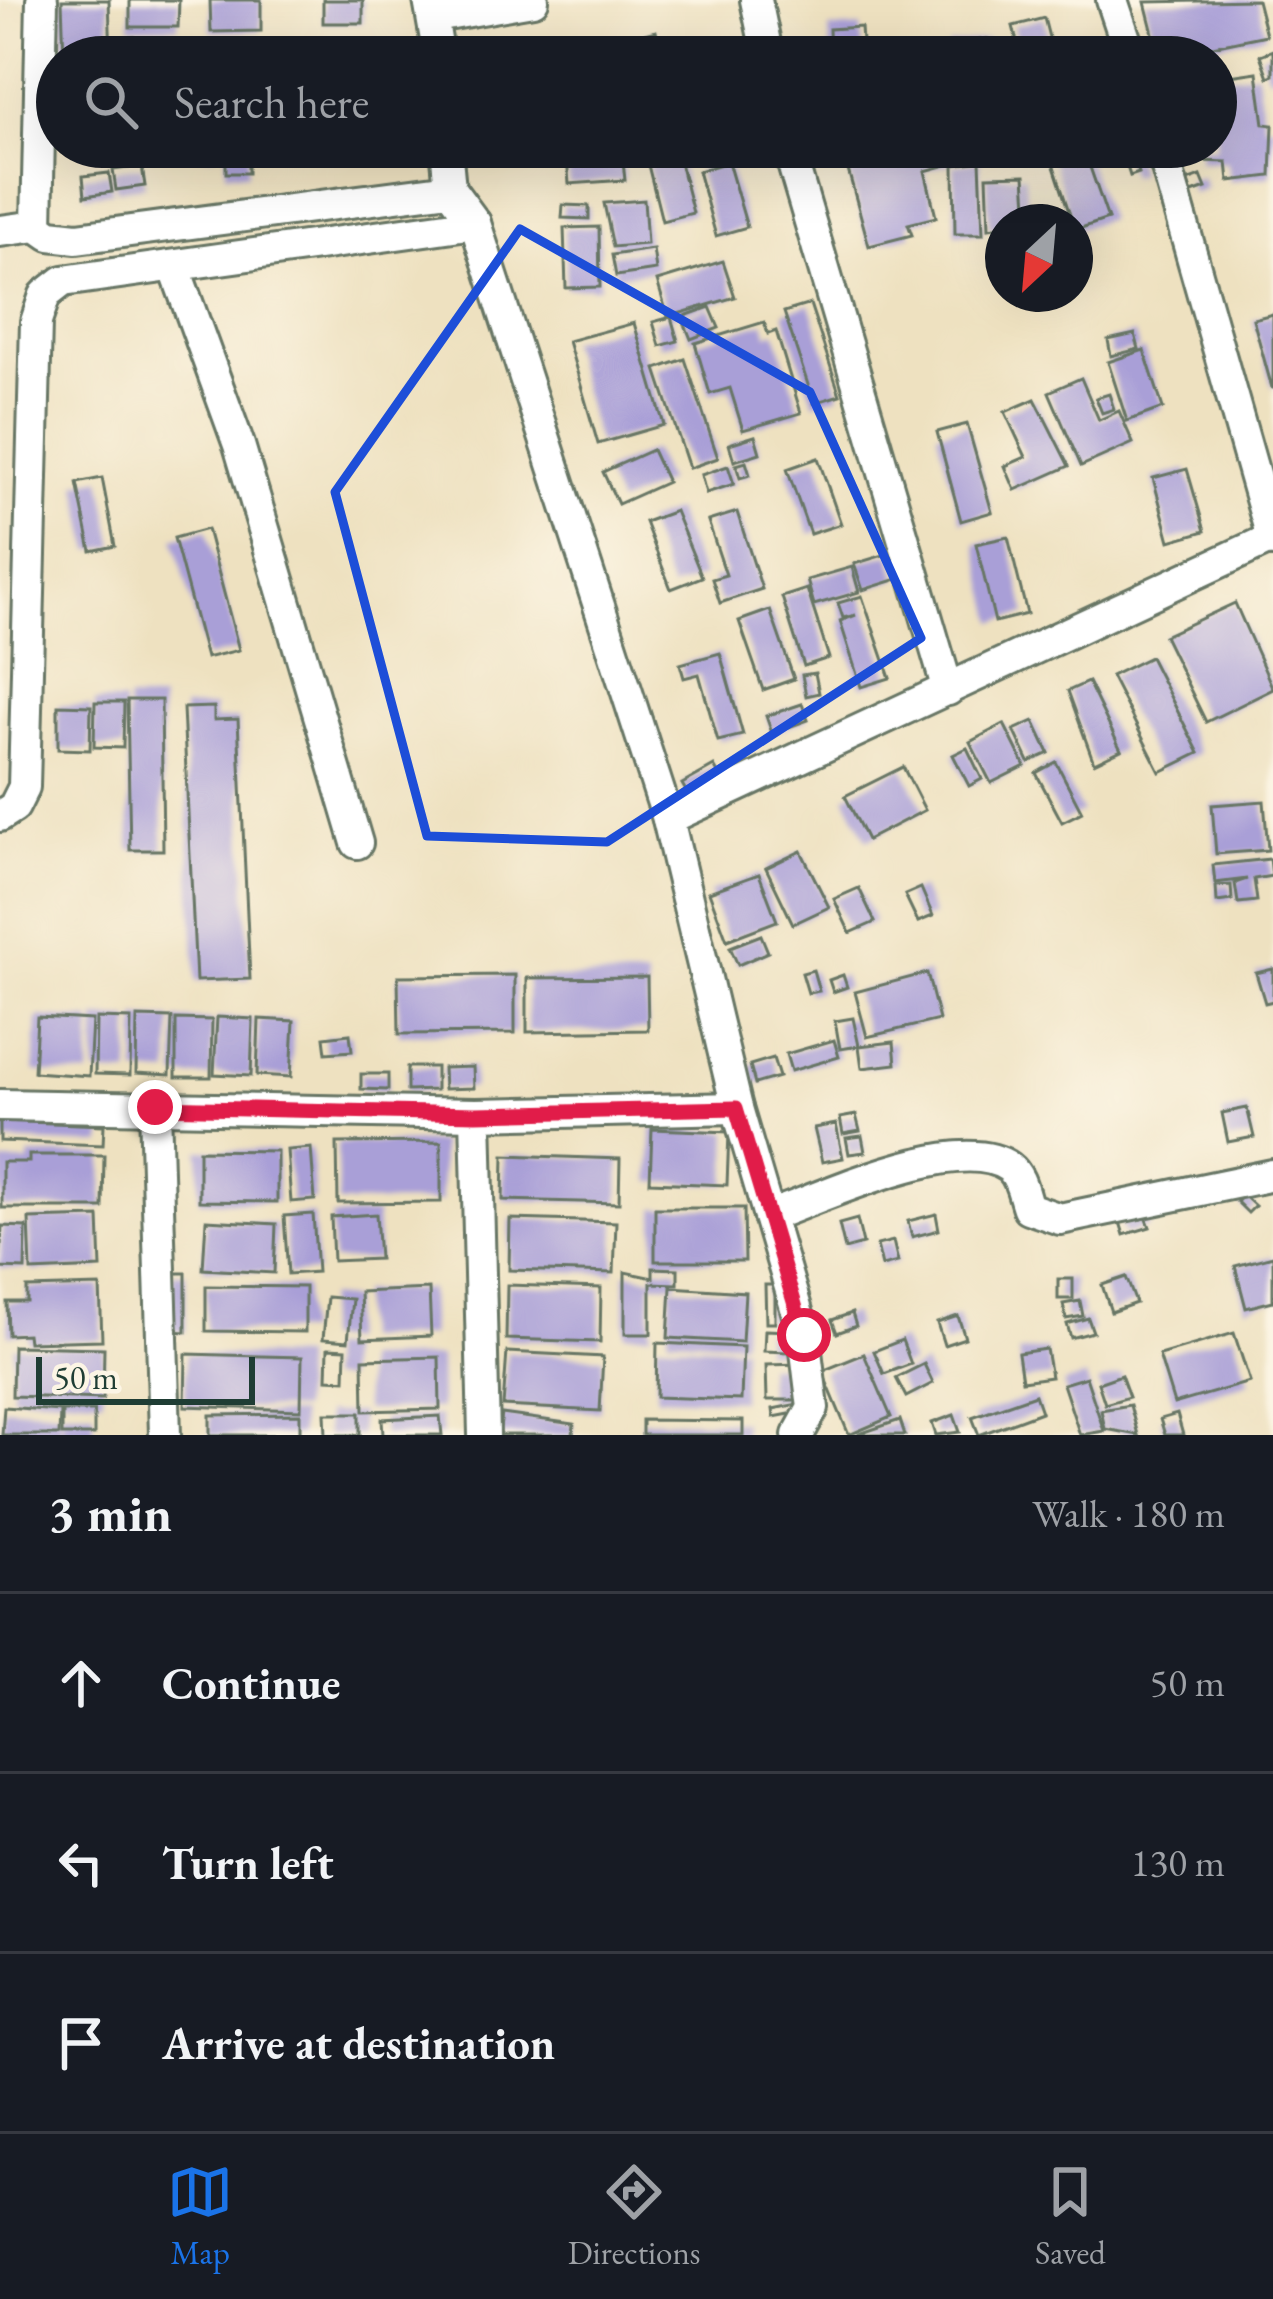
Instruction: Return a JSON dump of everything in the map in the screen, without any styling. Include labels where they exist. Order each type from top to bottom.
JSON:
[{"type":"street","points":[[41,36],[42,0]]},
{"type":"street","points":[[432,9],[533,0]]},
{"type":"street","points":[[756,0],[764,36]]},
{"type":"street","points":[[1112,0],[1124,36]]},
{"type":"street","points":[[37,226],[38,168]]},
{"type":"street","points":[[448,168],[449,189],[475,224],[668,820],[736,1108],[804,1335],[813,1408],[798,1435]]},
{"type":"street","points":[[794,168],[948,690]]},
{"type":"street","points":[[668,820],[1272,540],[1167,168]]},
{"type":"street","points":[[0,231],[37,226],[50,235],[77,238],[449,189]]},
{"type":"street","points":[[0,816],[14,807],[24,787],[36,322],[45,295],[63,281],[475,224]]},
{"type":"street","points":[[173,266],[238,445],[356,843]]},
{"type":"street","points":[[0,1105],[476,1114],[736,1108]]},
{"type":"street","points":[[155,1107],[165,1435]]},
{"type":"street","points":[[476,1114],[484,1435]]},
{"type":"street","points":[[769,1216],[920,1162],[949,1157],[1006,1164],[1017,1174],[1028,1208],[1060,1219],[1273,1174]]},
{"type":"highlighted area","points":[[520,229],[810,392],[921,638],[607,842],[427,836],[335,492]]},
{"type":"building","points":[[62,0],[109,0],[110,36],[63,36]]},
{"type":"building","points":[[130,0],[179,0],[178,27],[130,27]]},
{"type":"building","points":[[210,0],[261,0],[261,31],[211,32]]},
{"type":"building","points":[[323,0],[363,0],[363,23],[323,23]]},
{"type":"building","points":[[1257,0],[1266,35],[1237,41],[1237,36],[1154,36],[1145,2]]},
{"type":"building","points":[[1044,18],[1049,36],[1016,36],[1013,26]]},
{"type":"building","points":[[861,27],[862,36],[829,36],[829,29]]},
{"type":"building","points":[[1273,50],[1273,75],[1268,77],[1260,55]]},
{"type":"building","points":[[1257,72],[1264,124],[1273,125],[1271,176],[1229,181],[1228,168],[1237,168],[1237,75]]},
{"type":"building","points":[[142,168],[145,186],[116,190],[113,170]]},
{"type":"building","points":[[226,168],[248,168],[248,173],[226,173]]},
{"type":"building","points":[[568,168],[624,168],[625,180],[569,184]]},
{"type":"building","points":[[649,168],[681,168],[693,213],[662,221]]},
{"type":"building","points":[[730,168],[747,227],[716,236],[698,171]]},
{"type":"building","points":[[847,168],[936,168],[925,171],[936,217],[908,224],[912,235],[869,246]]},
{"type":"building","points":[[954,168],[980,168],[983,234],[955,234]]},
{"type":"building","points":[[1055,168],[1090,168],[1108,219],[1093,224],[1093,204],[1066,204]]},
{"type":"building","points":[[109,173],[112,192],[85,196],[83,176]]},
{"type":"building","points":[[1025,175],[1027,204],[988,204],[987,176]]},
{"type":"building","points":[[1201,176],[1206,188],[1192,193],[1187,181]]},
{"type":"building","points":[[644,200],[647,244],[613,247],[604,203]]},
{"type":"building","points":[[563,205],[589,206],[589,219],[562,218]]},
{"type":"building","points":[[599,227],[600,287],[566,288],[564,228]]},
{"type":"building","points":[[653,249],[656,270],[616,276],[612,255]]},
{"type":"building","points":[[723,261],[735,297],[668,317],[657,281]]},
{"type":"building","points":[[810,304],[840,395],[814,403],[784,312]]},
{"type":"building","points":[[710,307],[719,328],[691,339],[682,317]]},
{"type":"building","points":[[1273,314],[1273,388],[1272,388],[1253,319]]},
{"type":"building","points":[[671,317],[678,341],[660,346],[653,322]]},
{"type":"building","points":[[764,322],[768,334],[776,331],[801,413],[743,430],[730,388],[710,394],[695,343]]},
{"type":"building","points":[[634,323],[664,425],[598,444],[568,341]]},
{"type":"building","points":[[1135,334],[1139,349],[1111,356],[1108,340]]},
{"type":"building","points":[[1144,350],[1163,408],[1127,421],[1108,362]]},
{"type":"building","points":[[685,359],[718,458],[689,468],[656,369]]},
{"type":"building","points":[[1081,378],[1099,420],[1119,411],[1133,443],[1081,466],[1049,392]]},
{"type":"building","points":[[1109,394],[1114,409],[1102,413],[1096,398]]},
{"type":"building","points":[[1035,399],[1069,466],[1015,490],[1005,466],[1026,457],[1005,412]]},
{"type":"building","points":[[967,424],[992,512],[961,521],[937,432]]},
{"type":"building","points":[[755,436],[760,453],[734,461],[729,444]]},
{"type":"building","points":[[652,450],[667,482],[618,504],[603,472]]},
{"type":"building","points":[[818,458],[841,524],[810,534],[787,469]]},
{"type":"building","points":[[746,462],[750,475],[740,478],[736,465]]},
{"type":"building","points":[[728,466],[734,484],[706,493],[701,475]]},
{"type":"building","points":[[1187,469],[1205,531],[1170,541],[1153,478]]},
{"type":"building","points":[[102,478],[115,546],[91,551],[77,483]]},
{"type":"building","points":[[675,511],[702,577],[671,589],[645,522]]},
{"type":"building","points":[[737,512],[762,589],[720,603],[712,579],[726,575],[708,521]]},
{"type":"building","points":[[207,529],[239,650],[206,658],[174,538]]},
{"type":"building","points":[[1008,537],[1027,614],[995,622],[976,544]]},
{"type":"building","points":[[890,553],[898,579],[863,590],[854,564]]},
{"type":"building","points":[[852,567],[859,592],[814,605],[807,580]]},
{"type":"building","points":[[807,589],[829,658],[804,666],[782,597]]},
{"type":"building","points":[[862,596],[890,678],[861,687],[840,621],[856,615],[843,618],[838,603]]},
{"type":"building","points":[[1235,603],[1273,689],[1206,722],[1164,636]]},
{"type":"building","points":[[770,610],[794,679],[763,690],[739,621]]},
{"type":"building","points":[[720,653],[743,735],[718,741],[699,674],[684,678],[680,664]]},
{"type":"building","points":[[1150,657],[1199,753],[1160,772],[1111,676]]},
{"type":"building","points":[[815,673],[819,693],[806,696],[802,675]]},
{"type":"building","points":[[1088,682],[1121,750],[1094,763],[1068,691]]},
{"type":"building","points":[[127,700],[161,700],[163,850],[130,850]]},
{"type":"building","points":[[95,702],[124,702],[123,748],[94,747]]},
{"type":"building","points":[[802,704],[808,720],[772,733],[766,716]]},
{"type":"building","points":[[58,705],[91,706],[90,750],[58,749]]},
{"type":"building","points":[[214,707],[214,720],[238,719],[250,979],[196,981],[183,708]]},
{"type":"building","points":[[1034,721],[1049,753],[1029,762],[1014,730]]},
{"type":"building","points":[[1004,724],[1025,766],[991,783],[970,742]]},
{"type":"building","points":[[967,748],[982,779],[969,786],[953,755]]},
{"type":"building","points":[[1056,762],[1082,812],[1062,822],[1036,773]]},
{"type":"building","points":[[714,766],[722,780],[690,798],[682,784]]},
{"type":"building","points":[[903,767],[925,810],[867,840],[845,796]]},
{"type":"building","points":[[1264,801],[1268,850],[1216,854],[1212,805]]},
{"type":"building","points":[[801,851],[829,907],[793,924],[766,868]]},
{"type":"building","points":[[1270,859],[1272,876],[1254,879],[1257,901],[1238,903],[1235,883],[1247,879],[1215,883],[1213,865]]},
{"type":"building","points":[[759,874],[777,921],[727,940],[709,892]]},
{"type":"building","points":[[1231,885],[1232,900],[1217,902],[1216,886]]},
{"type":"building","points":[[859,888],[875,922],[850,933],[834,899]]},
{"type":"building","points":[[921,888],[933,916],[918,922],[905,895]]},
{"type":"building","points":[[761,935],[768,952],[738,965],[730,947]]},
{"type":"building","points":[[1273,969],[1273,1001],[1265,1003],[1256,973]]},
{"type":"building","points":[[813,970],[819,991],[808,993],[802,973]]},
{"type":"building","points":[[927,973],[939,1020],[867,1037],[855,992]]},
{"type":"building","points":[[515,975],[515,1033],[399,1034],[398,976]]},
{"type":"building","points":[[843,975],[847,987],[833,992],[829,980]]},
{"type":"building","points":[[647,977],[648,1030],[527,1032],[527,978]]},
{"type":"building","points":[[37,1017],[92,1020],[89,1076],[34,1072]]},
{"type":"building","points":[[137,1017],[172,1018],[170,1075],[136,1073]]},
{"type":"building","points":[[217,1017],[253,1019],[251,1076],[214,1074]]},
{"type":"building","points":[[96,1018],[131,1019],[130,1075],[95,1074]]},
{"type":"building","points":[[853,1018],[859,1046],[840,1049],[835,1021]]},
{"type":"building","points":[[176,1019],[212,1020],[211,1077],[176,1077]]},
{"type":"building","points":[[259,1019],[294,1021],[291,1077],[257,1075]]},
{"type":"building","points":[[350,1034],[352,1051],[326,1053],[324,1037]]},
{"type":"building","points":[[834,1040],[839,1057],[791,1071],[786,1054]]},
{"type":"building","points":[[894,1042],[896,1064],[862,1068],[859,1046]]},
{"type":"building","points":[[773,1058],[779,1077],[755,1084],[750,1065]]},
{"type":"building","points":[[407,1067],[436,1067],[436,1090],[407,1091]]},
{"type":"building","points":[[473,1067],[474,1088],[444,1089],[443,1068]]},
{"type":"building","points":[[361,1074],[388,1074],[388,1090],[361,1089]]},
{"type":"building","points":[[1247,1108],[1254,1137],[1228,1142],[1222,1113]]},
{"type":"building","points":[[856,1115],[860,1131],[843,1134],[840,1118]]},
{"type":"building","points":[[0,1121],[104,1125],[103,1145],[0,1141]]},
{"type":"building","points":[[836,1124],[843,1158],[822,1162],[814,1128]]},
{"type":"building","points":[[652,1129],[729,1132],[727,1185],[650,1182]]},
{"type":"building","points":[[862,1136],[865,1152],[849,1154],[846,1138]]},
{"type":"building","points":[[441,1142],[441,1202],[338,1203],[337,1143]]},
{"type":"building","points":[[311,1148],[315,1200],[291,1202],[287,1150]]},
{"type":"building","points":[[199,1150],[277,1151],[277,1202],[199,1201]]},
{"type":"building","points":[[29,1155],[104,1155],[103,1208],[2,1208],[2,1162],[29,1162]]},
{"type":"building","points":[[504,1155],[620,1159],[619,1203],[503,1200]]},
{"type":"building","points":[[1243,1195],[1255,1206],[1248,1213],[1237,1202]]},
{"type":"building","points":[[655,1208],[744,1208],[745,1261],[655,1261]]},
{"type":"building","points":[[313,1214],[317,1272],[288,1274],[284,1216]]},
{"type":"building","points":[[376,1214],[379,1259],[333,1261],[331,1217]]},
{"type":"building","points":[[936,1214],[939,1230],[912,1237],[908,1221]]},
{"type":"building","points":[[1145,1214],[1150,1227],[1124,1235],[1120,1222]]},
{"type":"building","points":[[99,1217],[101,1268],[31,1271],[29,1219]]},
{"type":"building","points":[[510,1219],[616,1222],[614,1273],[509,1270]]},
{"type":"building","points":[[857,1219],[863,1244],[845,1249],[839,1224]]},
{"type":"building","points":[[206,1220],[276,1224],[274,1273],[203,1269]]},
{"type":"building","points":[[2,1226],[26,1227],[25,1269],[0,1268]]},
{"type":"building","points":[[893,1241],[898,1262],[882,1266],[877,1245]]},
{"type":"building","points":[[1273,1256],[1273,1301],[1246,1308],[1235,1266]]},
{"type":"building","points":[[653,1268],[678,1269],[678,1284],[651,1283],[651,1334],[625,1334],[625,1272],[653,1278]]},
{"type":"building","points":[[173,1273],[186,1273],[186,1332],[172,1331]]},
{"type":"building","points":[[1126,1277],[1136,1303],[1111,1312],[1102,1285]]},
{"type":"building","points":[[1058,1279],[1073,1279],[1073,1299],[1058,1299]]},
{"type":"building","points":[[507,1285],[601,1288],[600,1342],[506,1339]]},
{"type":"building","points":[[765,1285],[775,1285],[775,1323],[766,1323]]},
{"type":"building","points":[[100,1286],[102,1340],[28,1342],[27,1334],[8,1335],[7,1302],[27,1302],[27,1288]]},
{"type":"building","points":[[206,1286],[305,1287],[305,1332],[206,1331]]},
{"type":"building","points":[[671,1287],[745,1292],[742,1342],[668,1338]]},
{"type":"building","points":[[429,1289],[431,1336],[362,1339],[360,1292]]},
{"type":"building","points":[[327,1297],[352,1299],[348,1341],[323,1339]]},
{"type":"building","points":[[1080,1301],[1083,1316],[1066,1319],[1063,1304]]},
{"type":"building","points":[[852,1313],[856,1326],[837,1333],[832,1320]]},
{"type":"building","points":[[958,1316],[965,1338],[944,1345],[937,1323]]},
{"type":"building","points":[[1088,1318],[1093,1332],[1071,1338],[1067,1324]]},
{"type":"building","points":[[765,1330],[788,1331],[788,1352],[764,1351]]},
{"type":"building","points":[[1234,1333],[1250,1382],[1174,1404],[1159,1355]]},
{"type":"building","points":[[902,1340],[911,1364],[884,1374],[874,1351]]},
{"type":"building","points":[[657,1343],[743,1347],[741,1400],[656,1397]]},
{"type":"building","points":[[13,1346],[104,1348],[103,1399],[12,1396]]},
{"type":"building","points":[[328,1348],[346,1349],[345,1380],[327,1379]]},
{"type":"building","points":[[1046,1349],[1051,1377],[1022,1381],[1018,1353]]},
{"type":"building","points":[[507,1352],[603,1357],[600,1411],[503,1406]]},
{"type":"building","points":[[186,1354],[302,1357],[301,1410],[185,1406]]},
{"type":"building","points":[[864,1354],[891,1417],[849,1435],[822,1371]]},
{"type":"building","points":[[439,1357],[440,1409],[364,1411],[363,1359]]},
{"type":"building","points":[[801,1364],[802,1400],[767,1400],[766,1365]]},
{"type":"building","points":[[924,1364],[933,1383],[906,1397],[896,1378]]},
{"type":"building","points":[[1121,1375],[1129,1397],[1105,1404],[1098,1383]]},
{"type":"building","points":[[1086,1377],[1104,1431],[1080,1435],[1063,1384]]},
{"type":"building","points":[[1035,1395],[1041,1412],[979,1435],[972,1417]]},
{"type":"building","points":[[798,1404],[800,1412],[774,1417],[773,1409]]},
{"type":"building","points":[[1130,1405],[1138,1435],[1105,1429],[1101,1410]]},
{"type":"building","points":[[4,1407],[60,1411],[59,1435],[2,1435]]},
{"type":"building","points":[[62,1411],[94,1411],[94,1435],[62,1435]]},
{"type":"building","points":[[325,1413],[360,1413],[360,1435],[326,1435]]},
{"type":"building","points":[[300,1414],[300,1435],[210,1435],[210,1415]]},
{"type":"building","points":[[502,1414],[574,1424],[573,1435],[499,1435]]},
{"type":"building","points":[[1177,1414],[1183,1435],[1165,1435],[1160,1419]]},
{"type":"building","points":[[954,1415],[960,1432],[936,1435],[932,1423]]},
{"type":"building","points":[[440,1416],[442,1435],[383,1435],[382,1419]]},
{"type":"building","points":[[642,1420],[743,1421],[743,1435],[642,1435]]},
{"type":"building","points":[[900,1420],[905,1435],[859,1435],[859,1434]]},
{"type":"route","points":[[155,1107],[476,1114],[736,1108],[804,1335]]}]
